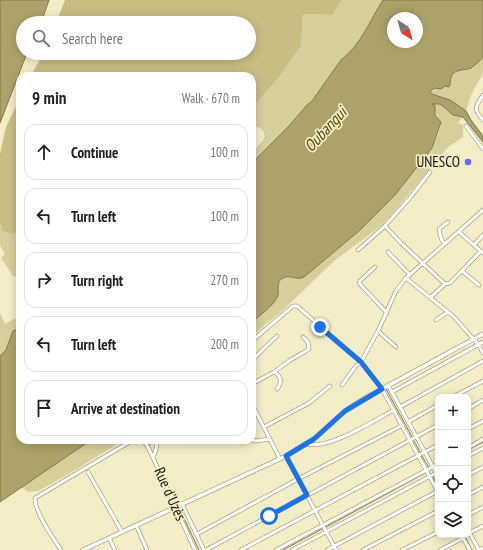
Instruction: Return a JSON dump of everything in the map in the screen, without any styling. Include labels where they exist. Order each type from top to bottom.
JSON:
[{"type":"main road","points":[[83,550],[286,456],[307,444],[345,411],[388,385],[483,334]]},
{"type":"street","points":[[483,95],[476,108],[478,115],[483,120]]},
{"type":"street","points":[[466,126],[483,149]]},
{"type":"street","points":[[358,250],[386,226],[430,172]]},
{"type":"street","points":[[342,385],[355,367],[361,362],[387,313],[396,291],[406,278],[483,210]]},
{"type":"street","points":[[444,244],[439,229],[448,222]]},
{"type":"street","points":[[386,226],[445,284]]},
{"type":"street","points":[[431,297],[445,284],[450,283],[482,252],[459,232]]},
{"type":"street","points":[[474,245],[483,235]]},
{"type":"street","points":[[388,252],[410,275]]},
{"type":"street","points":[[375,267],[359,283],[387,313]]},
{"type":"street","points":[[462,271],[479,285]]},
{"type":"street","points":[[406,278],[448,312],[474,339],[483,354]]},
{"type":"street","points":[[256,337],[293,306],[295,306],[361,362],[382,389],[435,485]]},
{"type":"street","points":[[436,320],[448,312]]},
{"type":"street","points":[[378,331],[396,347]]},
{"type":"street","points":[[256,356],[277,336]]},
{"type":"street","points":[[256,382],[309,349],[309,345],[303,337]]},
{"type":"street","points":[[392,392],[483,342]]},
{"type":"street","points":[[400,407],[483,361]]},
{"type":"street","points":[[274,372],[280,377],[281,381],[281,384],[277,389]]},
{"type":"street","points":[[459,394],[483,381]]},
{"type":"street","points":[[388,385],[435,471]]},
{"type":"street","points":[[264,427],[309,402],[330,386]]},
{"type":"street","points":[[471,407],[483,400]]},
{"type":"street","points":[[408,422],[435,407]]},
{"type":"street","points":[[307,444],[317,445],[334,441],[394,410]]},
{"type":"street","points":[[256,412],[280,459]]},
{"type":"street","points":[[471,427],[483,421]]},
{"type":"street","points":[[196,534],[403,425]]},
{"type":"street","points":[[182,504],[205,550],[435,427]]},
{"type":"street","points":[[256,441],[270,439]]},
{"type":"street","points":[[471,446],[483,440]]},
{"type":"street","points":[[61,550],[39,513],[35,498],[126,444]]},
{"type":"street","name":"Rue d'Uzès","points":[[146,444],[153,456],[195,550]]},
{"type":"street","points":[[153,456],[157,450],[157,444]]},
{"type":"street","points":[[241,550],[435,447]]},
{"type":"street","points":[[471,454],[483,448]]},
{"type":"street","points":[[286,456],[336,550]]},
{"type":"street","points":[[276,550],[435,466]]},
{"type":"street","points":[[471,473],[483,467]]},
{"type":"street","points":[[88,472],[122,532]]},
{"type":"street","points":[[292,550],[435,475]]},
{"type":"street","points":[[471,493],[483,487]]},
{"type":"street","points":[[327,550],[435,493]]},
{"type":"street","points":[[471,513],[483,507]]},
{"type":"street","points":[[364,550],[435,513]]},
{"type":"street","points":[[136,525],[146,550]]},
{"type":"street","points":[[471,531],[483,526]]},
{"type":"street","points":[[402,550],[435,534]]},
{"type":"street","points":[[471,536],[479,550],[483,548]]},
{"type":"street","points":[[110,538],[115,550]]},
{"type":"street","points":[[440,550],[460,538]]},
{"type":"street","points":[[463,538],[470,550]]},
{"type":"shaded area","points":[[65,0],[342,0],[332,15],[303,14],[301,46],[276,81],[256,104],[256,72],[33,72],[39,60],[256,60],[256,16],[59,16]]},
{"type":"shaded area","points":[[342,0],[383,0],[359,40],[341,60],[312,101],[256,159],[256,148],[263,140],[264,134],[258,127],[256,127],[256,104],[276,81],[301,46],[303,14],[332,15]]},
{"type":"shaded area","points":[[483,57],[483,73],[471,95],[466,111],[450,100],[430,93],[434,88],[441,89],[445,86],[448,87],[451,77],[458,70],[467,69]]},
{"type":"shaded area","points":[[430,103],[440,104],[447,111],[463,117],[466,120],[462,117],[458,123],[463,125],[463,137],[447,148],[381,226],[335,260],[283,310],[256,333],[256,319],[267,310],[277,298],[279,282],[286,277],[304,277],[359,231],[399,190],[432,148],[441,122]]},
{"type":"shaded area","points":[[16,106],[16,232],[13,234],[2,231],[0,222],[0,154],[6,127]]},
{"type":"shaded area","points":[[0,222],[2,231],[13,234],[16,232],[16,276],[13,276],[1,258],[5,254],[0,245]]},
{"type":"shaded area","points":[[0,313],[5,324],[16,319],[16,330],[13,332],[6,350],[0,356]]},
{"type":"shaded area","points":[[85,444],[117,444],[38,491],[28,492],[21,487]]},
{"type":"water","points":[[0,0],[49,0],[43,16],[16,16],[16,60],[24,60],[20,72],[16,72],[16,82],[0,123]]},
{"type":"water","name":"Oubangui","points":[[383,0],[483,0],[483,57],[471,68],[455,72],[451,77],[449,87],[445,86],[441,89],[434,88],[430,92],[450,100],[466,111],[483,136],[483,142],[463,117],[453,115],[440,104],[432,104],[435,106],[435,115],[441,122],[432,148],[395,195],[359,231],[304,277],[286,277],[281,279],[279,281],[277,298],[267,310],[256,319],[256,159],[312,101],[341,60],[360,40]]},
{"type":"water","points":[[16,330],[16,444],[85,444],[0,502],[0,356],[6,350],[13,331]]},
{"type":"waterway","points":[[386,389],[412,437]]},
{"type":"waterway","points":[[414,441],[420,452]]},
{"type":"waterway","points":[[471,448],[483,442]]},
{"type":"waterway","points":[[422,456],[429,468]]},
{"type":"waterway","points":[[326,527],[425,473]]},
{"type":"waterway","points":[[433,477],[435,481]]},
{"type":"waterway","points":[[181,510],[199,550]]},
{"type":"waterway","points":[[283,550],[322,529]]},
{"type":"waterway","points":[[466,538],[472,550]]},
{"type":"place","name":"UNESCO","points":[[468,162]]},
{"type":"route","points":[[269,516],[307,495],[286,456],[314,439],[345,411],[382,389],[361,362],[320,327]]}]
